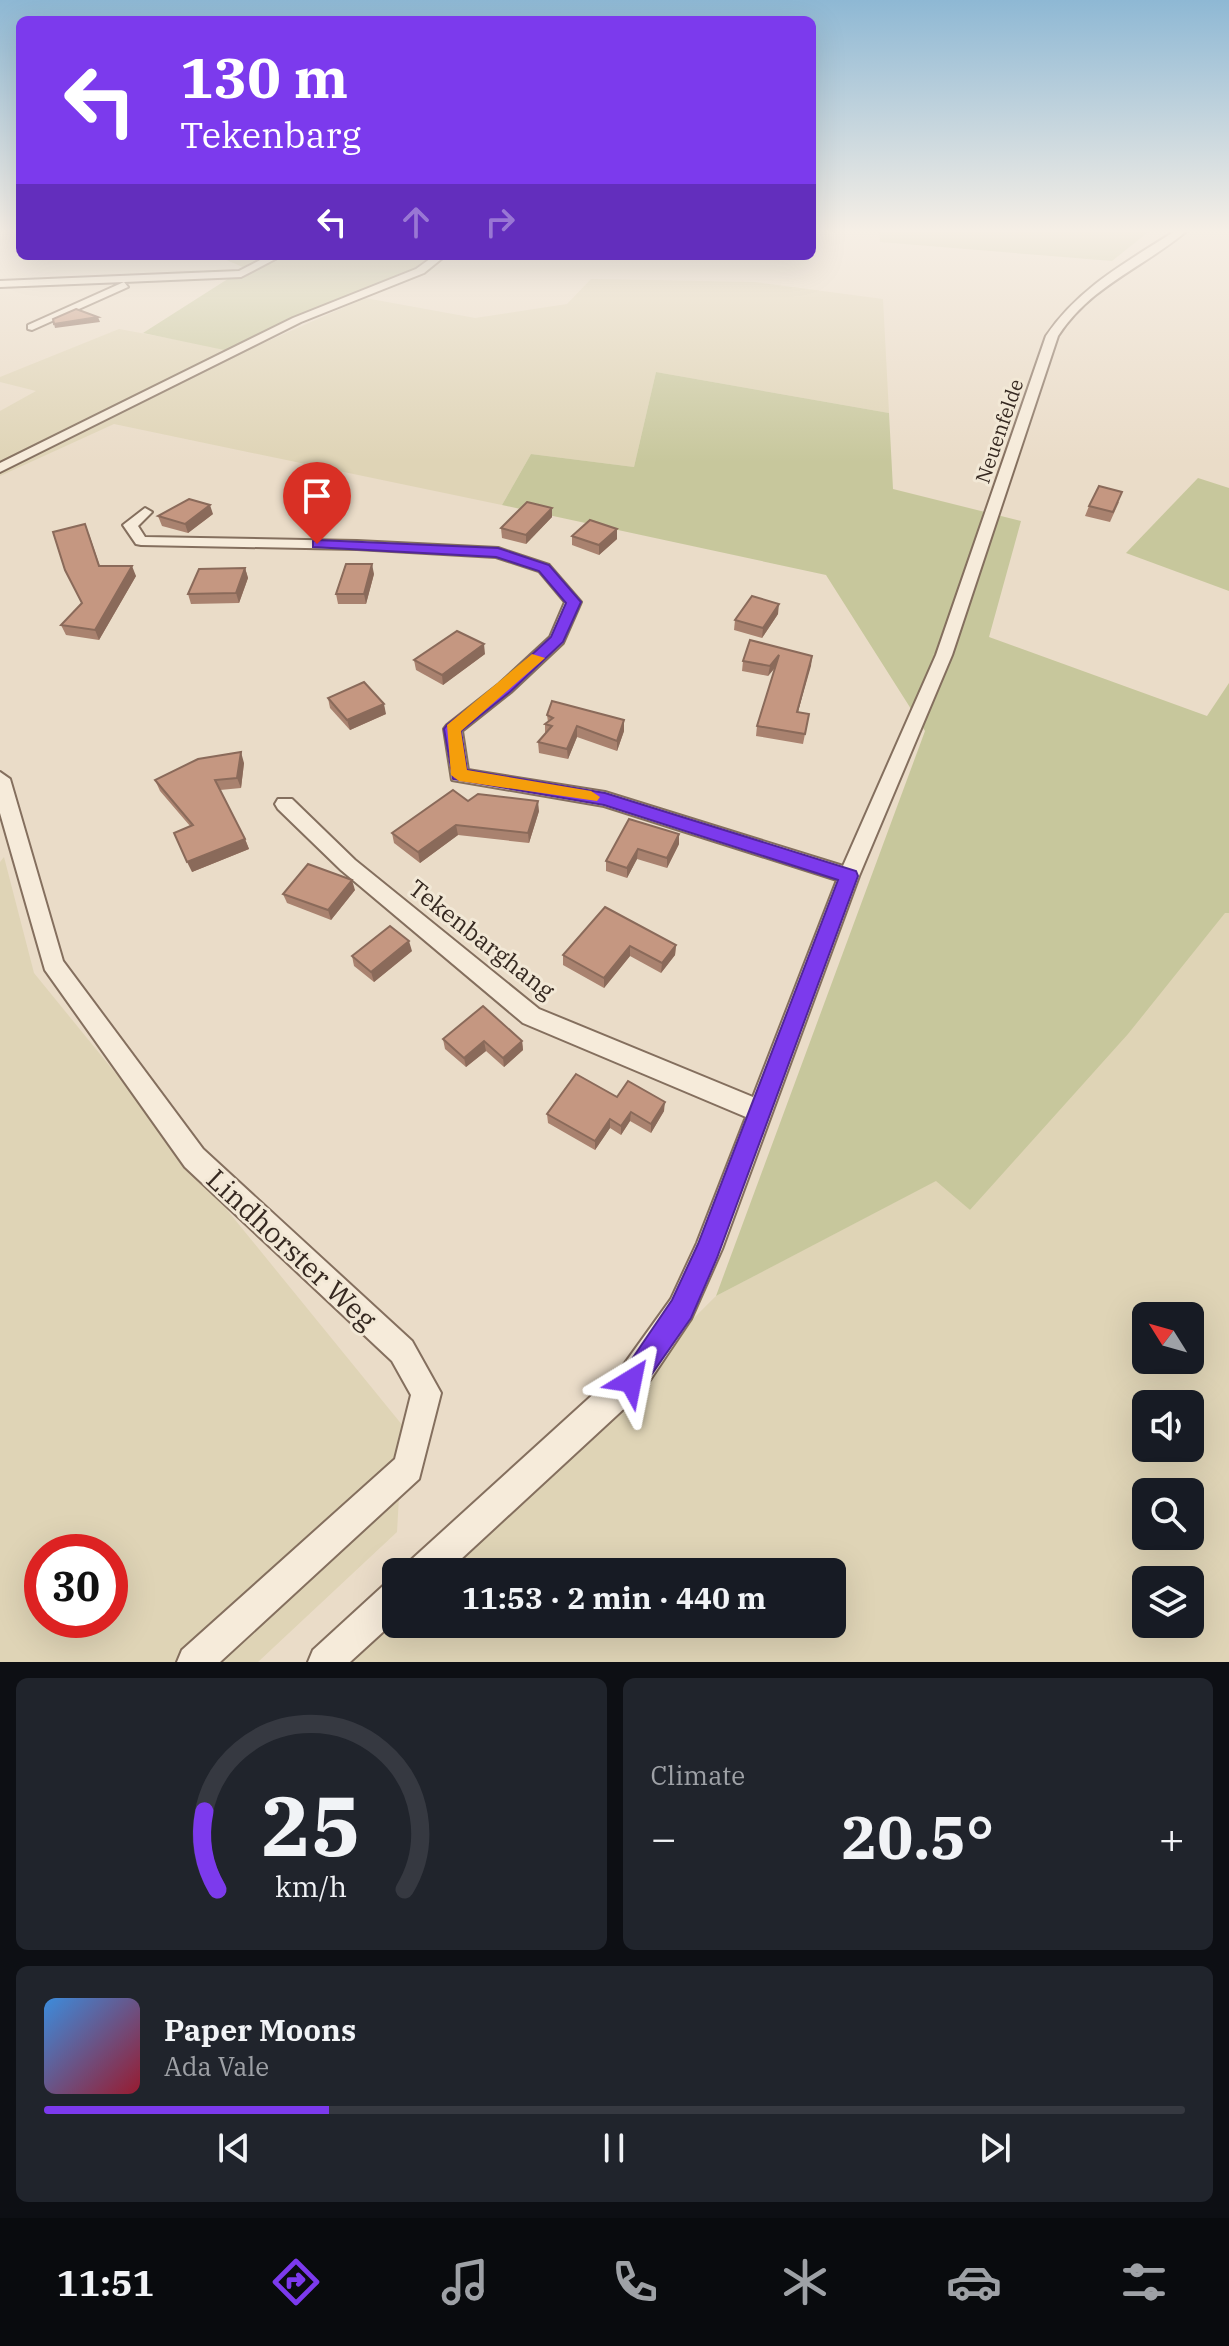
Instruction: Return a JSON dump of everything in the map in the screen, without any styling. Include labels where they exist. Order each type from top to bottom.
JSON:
[{"type":"street","points":[[32,327],[77,307]]},
{"type":"street","points":[[0,468],[122,410],[297,320],[331,307]]},
{"type":"street","name":"Neuenfelde","points":[[438,1558],[631,1381],[681,1309],[708,1249],[849,876],[959,611],[1052,336],[1061,319],[1073,307]]},
{"type":"street","points":[[145,512],[130,525],[141,541],[357,545],[498,553],[544,568],[573,602],[557,639],[505,688],[453,729],[459,775],[605,799],[849,876]]},
{"type":"street","name":"Lindhorster Weg","points":[[0,779],[53,964],[194,1158],[402,1351],[426,1393],[408,1468],[194,1662]]},
{"type":"street","name":"Tekenbarghang","points":[[285,804],[348,865],[531,1016],[760,1111]]},
{"type":"street","points":[[325,1662],[382,1610]]},
{"type":"shaded area","points":[[346,307],[412,307],[475,318],[550,307],[883,307],[889,413],[656,372],[634,467],[531,454],[502,505],[114,424],[0,476],[0,411],[36,391],[0,382],[0,377],[119,329],[243,352]]},
{"type":"shaded area","points":[[4,857],[34,973],[403,1426],[397,1532],[258,1662],[0,1662],[0,862]]},
{"type":"shaded area","points":[[1225,912],[1229,913],[1229,1662],[347,1662],[382,1628],[382,1638],[846,1638],[846,1558],[453,1558],[716,1296],[937,1180],[970,1210]]},
{"type":"green space","points":[[184,307],[322,307],[229,351],[143,333]]},
{"type":"green space","points":[[656,372],[889,413],[893,489],[1021,521],[989,637],[1207,716],[1229,683],[1229,913],[1225,913],[1128,1034],[970,1210],[936,1181],[716,1296],[925,731],[826,575],[502,505],[531,454],[634,467]]},
{"type":"green space","points":[[1198,478],[1229,488],[1229,591],[1126,553]]},
{"type":"building","points":[[76,309],[98,317],[54,324],[53,319]]},
{"type":"building","points":[[1099,486],[1122,492],[1113,512],[1089,506]]},
{"type":"building","points":[[189,499],[210,505],[185,524],[158,516]]},
{"type":"building","points":[[527,502],[552,508],[526,535],[501,528]]},
{"type":"building","points":[[590,520],[617,529],[599,545],[572,536]]},
{"type":"building","points":[[85,524],[99,566],[132,566],[95,630],[61,625],[82,603],[65,570],[53,532]]},
{"type":"building","points":[[346,564],[372,564],[364,594],[336,594]]},
{"type":"building","points":[[245,568],[236,593],[188,594],[199,569]]},
{"type":"building","points":[[752,596],[779,604],[763,628],[735,620]]},
{"type":"building","points":[[457,631],[484,644],[442,675],[414,660]]},
{"type":"building","points":[[750,640],[812,656],[797,712],[809,714],[805,734],[757,726],[779,655],[770,666],[743,661]]},
{"type":"building","points":[[364,682],[384,704],[347,720],[328,698]]},
{"type":"building","points":[[552,701],[624,720],[617,741],[577,726],[567,749],[538,742],[552,726],[545,724],[553,718],[547,715]]},
{"type":"building","points":[[241,752],[237,778],[215,780],[245,839],[187,862],[174,833],[193,825],[155,780],[198,759]]},
{"type":"building","points":[[453,790],[468,801],[478,794],[538,801],[528,833],[456,825],[418,852],[392,833]]},
{"type":"building","points":[[629,819],[679,834],[667,858],[638,849],[627,868],[606,861]]},
{"type":"building","points":[[308,864],[352,880],[328,910],[283,894]]},
{"type":"building","points":[[605,907],[676,945],[662,963],[630,946],[604,978],[563,955]]},
{"type":"building","points":[[390,926],[409,941],[371,972],[352,956]]},
{"type":"building","points":[[483,1006],[522,1041],[503,1058],[484,1041],[464,1058],[443,1039]]},
{"type":"building","points":[[576,1074],[617,1097],[628,1081],[665,1102],[651,1124],[631,1112],[621,1126],[610,1119],[595,1141],[547,1114]]},
{"type":"slow traffic","points":[[538,658],[453,729],[459,775],[591,797]]},
{"type":"route","points":[[317,544],[498,553],[544,568],[573,602],[557,639],[505,688],[453,729],[459,775],[605,799],[849,876],[708,1249],[681,1309],[631,1381]]}]
